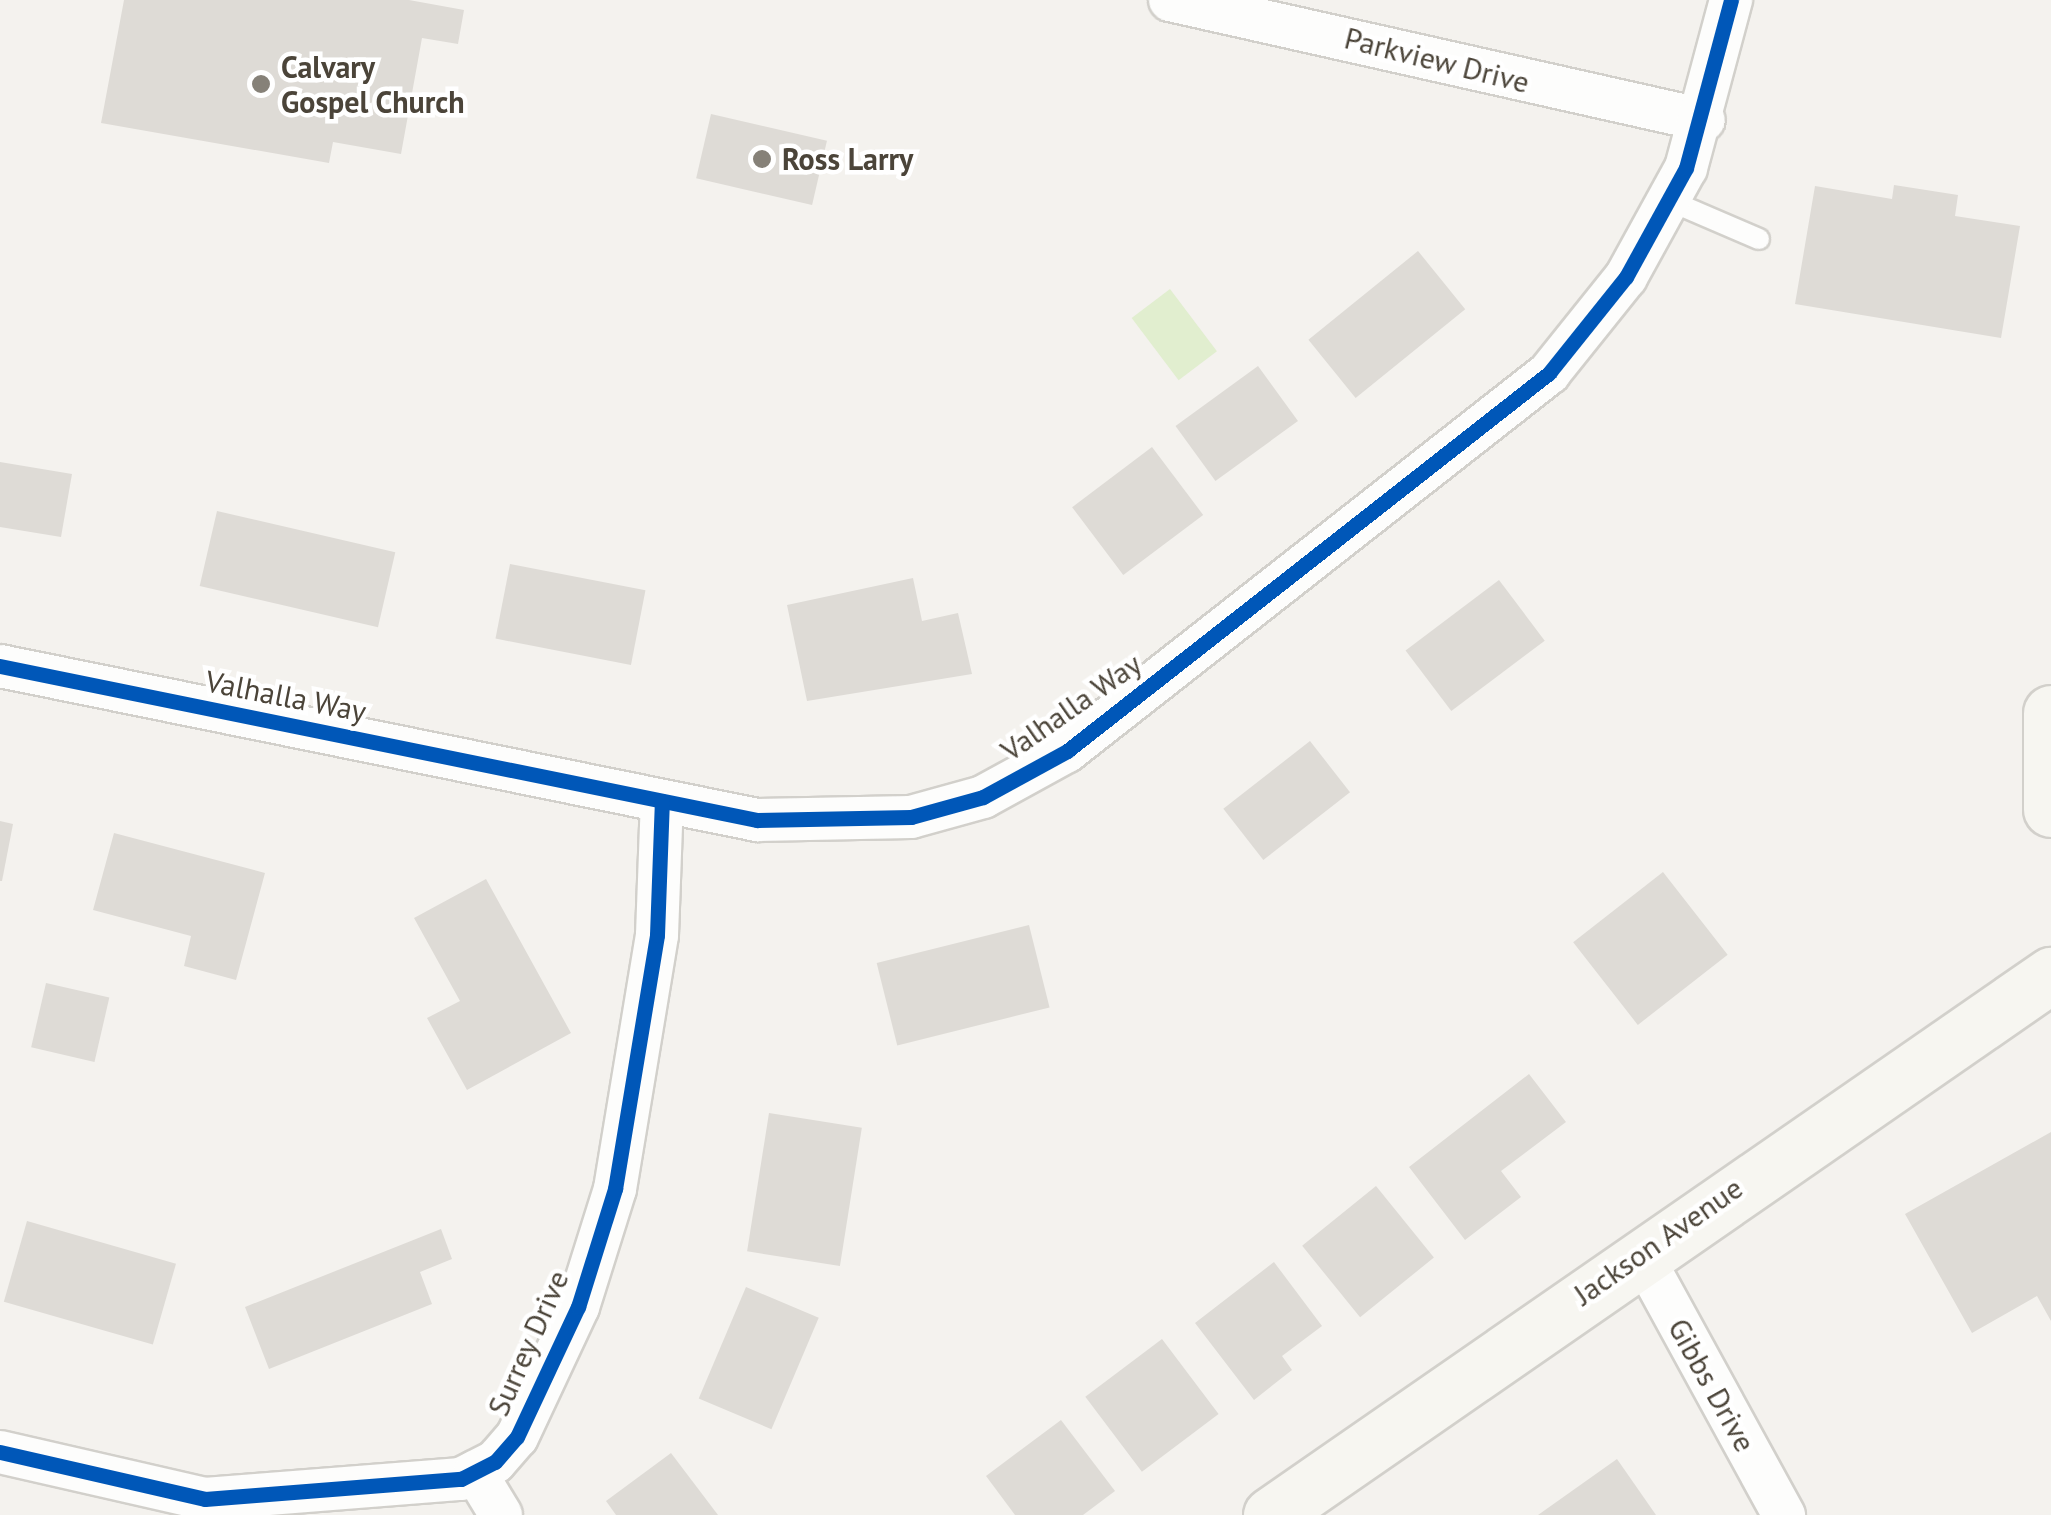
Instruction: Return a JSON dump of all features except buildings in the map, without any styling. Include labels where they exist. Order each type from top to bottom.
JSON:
[{"type":"street","name":"Parkview Drive","points":[[1170,0],[1704,120]]},
{"type":"street","name":"Valhalla Way","points":[[0,666],[662,800],[836,825],[911,817],[1026,777],[1549,373],[1626,277],[1668,200],[1704,120],[1731,0]]},
{"type":"street","points":[[2051,713],[2051,809]]},
{"type":"street","name":"Surrey Drive","points":[[474,1472],[517,1437],[578,1307],[616,1188],[644,1046],[662,800]]},
{"type":"street","name":"Jackson Avenue","points":[[1270,1515],[1641,1254],[2051,974]]},
{"type":"street","name":"Gibbs Drive","points":[[1641,1254],[1784,1515]]},
{"type":"street","points":[[0,1452],[205,1498],[360,1490],[474,1472],[502,1515]]},
{"type":"lane","points":[[1668,200],[1759,239]]},
{"type":"green space","points":[[1170,289],[1217,351],[1179,380],[1132,318]]},
{"type":"cycle path","points":[[0,666],[757,820],[911,817],[983,797],[1067,751],[1549,373],[1626,277],[1686,168],[1731,0]]},
{"type":"cycle path","points":[[0,1452],[205,1499],[461,1479],[495,1462],[517,1437],[578,1307],[615,1189],[657,935],[662,801]]},
{"type":"place","name":"Calvary Gospel Church","points":[[261,84]]},
{"type":"place","name":"Ross Larry","points":[[762,159]]}]
